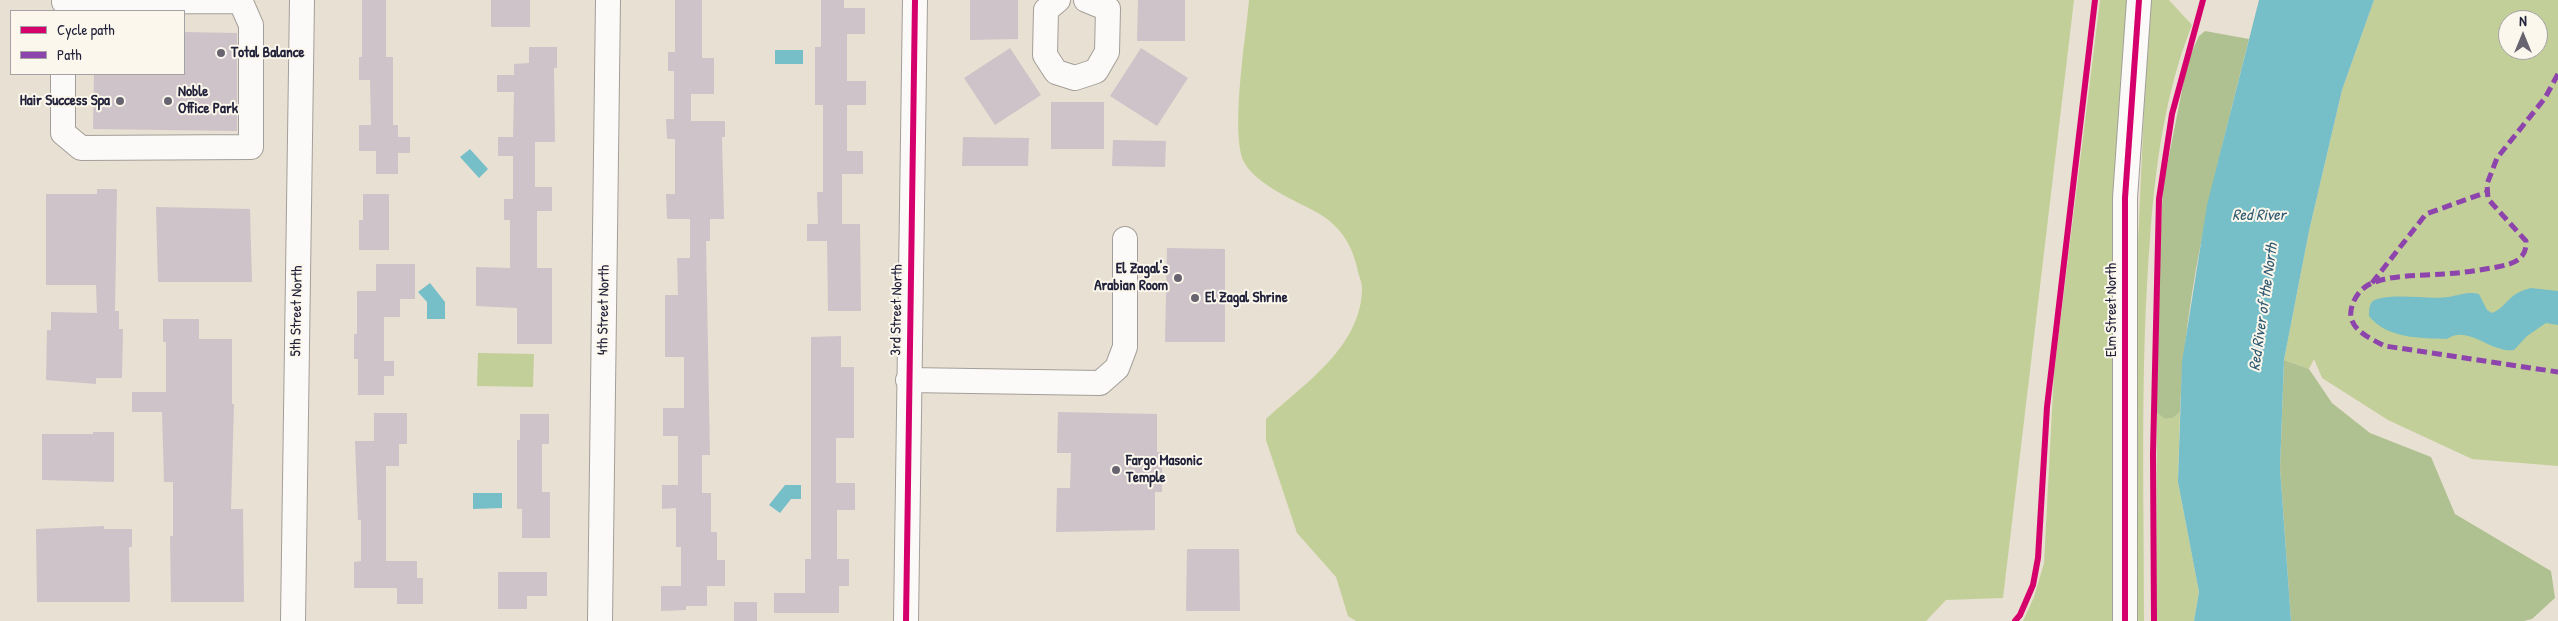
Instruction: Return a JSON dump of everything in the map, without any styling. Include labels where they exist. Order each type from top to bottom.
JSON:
[{"type":"street","name":"5th Street North","points":[[293,621],[302,0]]},
{"type":"street","name":"4th Street North","points":[[600,621],[608,0]]},
{"type":"street","name":"3rd Street North","points":[[906,621],[915,0]]},
{"type":"street","points":[[1058,0],[1046,10],[1045,55],[1056,72],[1074,78],[1096,71],[1107,52],[1108,9],[1086,0]]},
{"type":"street","name":"Elm Street North","points":[[2125,621],[2125,198],[2139,0]]},
{"type":"street","points":[[63,4],[240,1],[251,26],[251,147],[81,148],[62,134],[63,75]]},
{"type":"street","points":[[908,380],[1100,383],[1117,368],[1125,347],[1125,239]]},
{"type":"green space","points":[[1249,0],[2074,0],[2003,598],[1946,600],[1926,621],[1356,621],[1348,616],[1336,577],[1297,533],[1266,440],[1266,419],[1313,378],[1341,346],[1352,329],[1359,310],[1362,286],[1351,250],[1338,229],[1318,213],[1267,185],[1244,162],[1238,129],[1242,60]]},
{"type":"green space","points":[[2100,0],[2128,0],[2115,274],[2113,454],[2115,621],[2023,621],[2034,597],[2044,563],[2054,372]]},
{"type":"green space","points":[[2149,0],[2169,0],[2192,25],[2168,103],[2158,158],[2152,212],[2144,382],[2144,621],[2135,621],[2137,264]]},
{"type":"green space","points":[[2374,0],[2558,0],[2558,466],[2472,459],[2388,420],[2322,378],[2314,359],[2309,369],[2284,360],[2309,231],[2342,90]]},
{"type":"green space","points":[[2205,31],[2249,39],[2215,178],[2196,271],[2183,365],[2180,412],[2173,418],[2165,419],[2157,413],[2157,312],[2163,186],[2188,60],[2199,36]]},
{"type":"green space","points":[[478,353],[534,354],[533,387],[477,386]]},
{"type":"green space","points":[[2284,360],[2309,369],[2332,403],[2370,433],[2431,457],[2455,514],[2551,571],[2555,598],[2532,619],[2524,621],[2291,621],[2280,468]]},
{"type":"green space","points":[[2180,412],[2178,482],[2199,592],[2194,621],[2156,621],[2157,413],[2165,419],[2173,418]]},
{"type":"water","name":"Red River","points":[[2259,0],[2374,0],[2342,90],[2309,231],[2284,360],[2280,468],[2291,621],[2194,621],[2199,592],[2178,482],[2182,362],[2207,205]]},
{"type":"water","points":[[775,50],[803,50],[803,64],[775,64]]},
{"type":"water","points":[[470,149],[488,169],[479,178],[460,157]]},
{"type":"water","points":[[430,283],[445,302],[445,319],[427,319],[427,302],[418,292]]},
{"type":"water","points":[[2531,288],[2558,291],[2558,325],[2546,323],[2527,336],[2514,350],[2505,350],[2463,335],[2455,335],[2447,339],[2405,336],[2376,324],[2369,316],[2372,302],[2380,298],[2440,298],[2471,293],[2479,294],[2487,310],[2492,313],[2502,307],[2517,293]]},
{"type":"water","points":[[785,485],[801,485],[801,499],[791,499],[780,513],[769,505]]},
{"type":"water","points":[[473,493],[502,493],[502,508],[473,509]]},
{"type":"building","points":[[362,0],[386,0],[386,57],[393,57],[393,125],[398,125],[398,137],[410,137],[410,153],[398,153],[398,174],[376,174],[376,151],[359,151],[359,125],[371,125],[370,80],[359,80],[359,57],[362,57]]},
{"type":"building","points":[[491,0],[530,0],[530,27],[491,27]]},
{"type":"building","points":[[675,0],[702,0],[702,58],[714,58],[714,94],[691,94],[691,121],[725,121],[725,137],[722,137],[724,219],[710,219],[710,241],[706,241],[710,455],[702,455],[702,493],[711,493],[711,532],[717,532],[717,560],[725,560],[725,586],[707,586],[707,606],[686,606],[686,610],[661,611],[661,586],[681,586],[681,547],[676,547],[676,508],[662,509],[662,485],[678,485],[678,436],[663,436],[663,408],[684,408],[684,357],[665,357],[665,295],[678,295],[677,258],[690,258],[690,219],[667,219],[666,194],[675,194],[675,139],[667,139],[666,119],[674,119],[674,71],[668,71],[668,52],[675,52]]},
{"type":"building","points":[[821,0],[844,0],[844,8],[865,8],[865,34],[847,34],[847,81],[866,81],[866,105],[847,105],[847,151],[863,151],[863,174],[842,174],[842,224],[860,224],[861,311],[828,311],[827,241],[807,241],[807,224],[818,224],[817,192],[823,192],[823,105],[815,105],[815,47],[821,47]]},
{"type":"building","points":[[970,0],[1018,0],[1018,39],[970,40]]},
{"type":"building","points":[[1138,0],[1185,0],[1185,41],[1137,41]]},
{"type":"building","name":"Noble Office Park","points":[[185,32],[237,33],[237,131],[93,129],[94,75],[185,75]]},
{"type":"building","points":[[529,47],[557,47],[557,68],[554,68],[555,142],[535,142],[535,187],[552,187],[552,211],[537,211],[537,268],[552,268],[552,344],[517,344],[517,308],[476,306],[476,267],[510,268],[510,220],[504,220],[504,199],[513,199],[513,156],[498,156],[498,137],[513,137],[514,92],[497,92],[497,75],[514,75],[514,64],[529,63]]},
{"type":"building","points":[[1010,48],[1041,95],[995,125],[964,78]]},
{"type":"building","points":[[1141,48],[1188,78],[1157,126],[1110,96]]},
{"type":"building","points":[[1051,102],[1104,102],[1104,149],[1051,149]]},
{"type":"building","points":[[963,137],[1029,138],[1028,166],[962,166]]},
{"type":"building","points":[[1113,140],[1166,141],[1165,167],[1112,166]]},
{"type":"building","points":[[97,189],[117,189],[115,311],[119,311],[119,329],[123,329],[122,378],[96,378],[96,384],[46,380],[47,330],[51,330],[51,312],[97,313],[96,285],[46,285],[46,194],[97,194]]},
{"type":"building","points":[[363,194],[389,194],[389,250],[359,250],[359,220],[363,220]]},
{"type":"building","points":[[156,207],[250,209],[252,282],[158,282]]},
{"type":"building","name":"El Zagal Shrine","points":[[1167,248],[1225,249],[1225,342],[1165,342]]},
{"type":"building","points":[[376,264],[415,264],[415,299],[400,299],[400,317],[384,317],[384,361],[394,361],[394,376],[384,376],[384,395],[358,395],[358,359],[354,359],[354,334],[357,334],[357,291],[376,291]]},
{"type":"building","points":[[163,319],[199,319],[199,339],[232,339],[232,404],[234,404],[231,509],[243,509],[244,602],[171,602],[170,536],[173,536],[173,482],[164,482],[162,412],[132,412],[132,392],[166,392],[166,342],[163,342]]},
{"type":"building","points":[[841,336],[841,367],[854,367],[854,438],[836,438],[836,483],[855,483],[855,510],[837,510],[837,559],[849,559],[849,586],[839,586],[839,613],[774,613],[774,593],[805,593],[805,559],[811,559],[811,337]]},
{"type":"building","name":"Fargo Masonic Temple","points":[[1058,412],[1157,414],[1157,452],[1162,452],[1162,492],[1155,492],[1155,530],[1056,532],[1057,488],[1070,488],[1071,453],[1057,453]]},
{"type":"building","points":[[374,413],[407,413],[407,444],[399,444],[399,466],[386,466],[386,561],[417,561],[417,578],[423,578],[423,604],[397,604],[397,588],[354,588],[354,562],[361,561],[361,520],[358,520],[355,441],[374,441]]},
{"type":"building","points":[[520,414],[549,414],[549,444],[542,444],[542,492],[550,492],[550,538],[522,538],[522,509],[517,509],[517,440],[520,440]]},
{"type":"building","points":[[93,432],[114,432],[114,482],[42,480],[42,434],[93,434]]},
{"type":"building","points":[[104,526],[104,529],[132,529],[132,547],[129,547],[130,602],[37,602],[36,529]]},
{"type":"building","points":[[1187,549],[1239,549],[1240,611],[1186,611]]},
{"type":"building","points":[[498,572],[547,572],[547,596],[527,596],[527,609],[498,609]]},
{"type":"building","points":[[734,602],[757,602],[757,621],[734,621]]},
{"type":"marked path","points":[[2558,74],[2545,98],[2497,158],[2487,184],[2488,199],[2526,241],[2526,247],[2521,257],[2508,264],[2491,268],[2457,273],[2395,277],[2377,281],[2365,287],[2358,294],[2353,303],[2351,314],[2355,326],[2360,331],[2385,346],[2558,372]]},
{"type":"marked path","points":[[2372,283],[2426,214],[2487,192]]},
{"type":"cycle path","points":[[906,621],[915,0]]},
{"type":"cycle path","points":[[2015,621],[2020,615],[2033,585],[2038,558],[2047,407],[2095,0]]},
{"type":"cycle path","points":[[2125,621],[2125,198],[2139,0]]},
{"type":"cycle path","points":[[2154,621],[2153,454],[2159,199],[2172,114],[2203,0]]},
{"type":"place","name":"Total Balance","points":[[221,53]]},
{"type":"place","name":"Hair Success Spa","points":[[120,101]]},
{"type":"place","name":"Noble Office Park","points":[[168,101]]},
{"type":"place","name":"El Zagal's Arabian Room","points":[[1178,278]]},
{"type":"place","name":"El Zagal Shrine","points":[[1195,298]]},
{"type":"place","name":"Fargo Masonic Temple","points":[[1116,470]]},
{"type":"water label","name":"Red River of the North","points":[[2264,307]]}]
